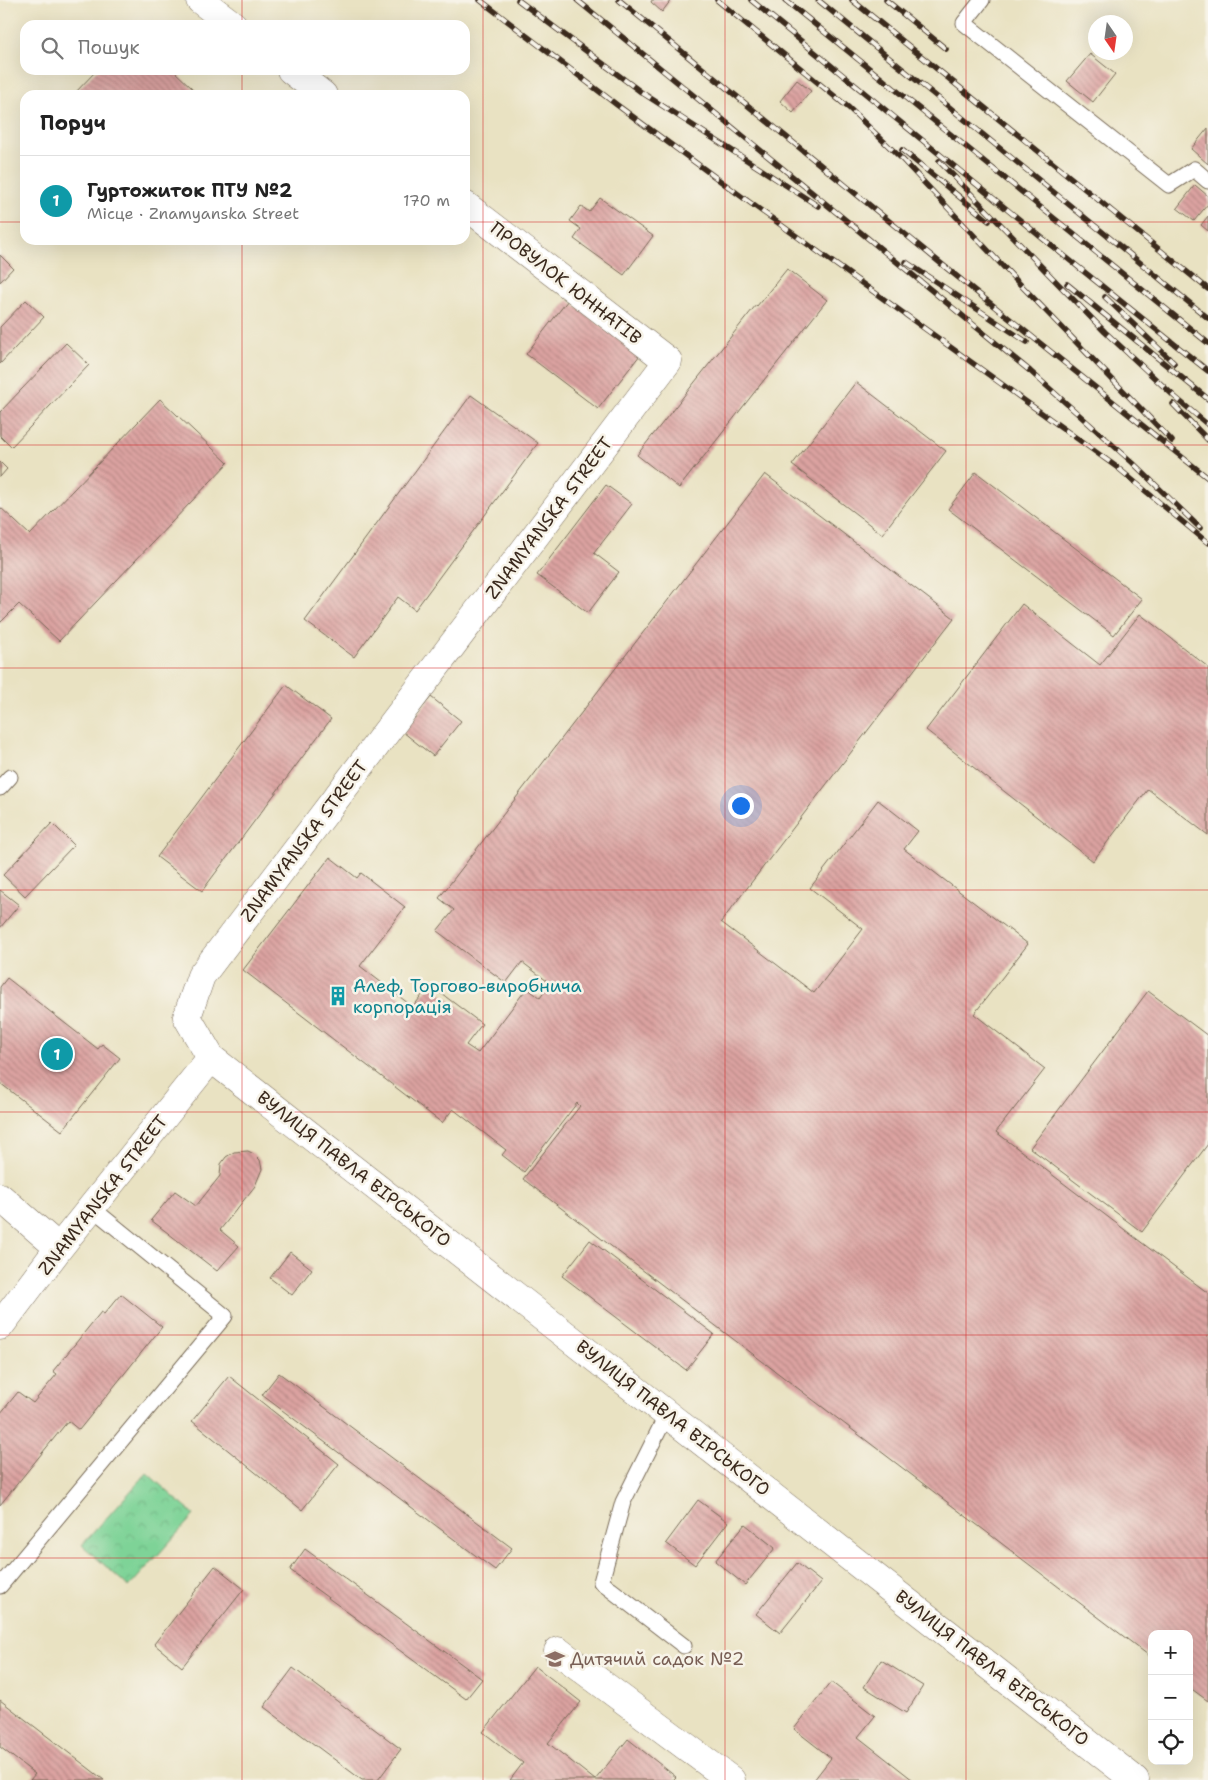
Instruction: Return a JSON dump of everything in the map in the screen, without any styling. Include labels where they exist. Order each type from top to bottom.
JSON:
[{"type":"street","points":[[200,0],[226,20]]},
{"type":"street","points":[[297,75],[317,90]]},
{"type":"street","name":"ПРОВУЛОК ЮННАТІВ","points":[[470,208],[668,361]]},
{"type":"street","name":"ZNAMYANSKA STREET","points":[[0,1326],[59,1248],[211,1058],[187,1017],[201,976],[668,361]]},
{"type":"street","name":"ВУЛИЦЯ ПАВЛА ВІРСЬКОГО","points":[[211,1058],[1135,1780]]},
{"type":"street","points":[[0,1197],[59,1248]]},
{"type":"street","points":[[558,1650],[731,1780]]},
{"type":"lane","points":[[982,0],[964,23],[1169,185],[1194,169],[1208,181]]},
{"type":"lane","points":[[0,1586],[225,1316],[92,1208]]},
{"type":"lane","points":[[667,1414],[623,1502],[601,1582],[684,1646]]},
{"type":"green space","points":[[147,1473],[194,1515],[129,1587],[82,1545]]},
{"type":"building","points":[[652,0],[671,0],[662,12],[651,2]]},
{"type":"building","points":[[1088,56],[1088,60],[1098,60],[1115,74],[1093,102],[1067,81]]},
{"type":"building","points":[[92,75],[178,75],[193,89],[192,90],[78,90]]},
{"type":"building","points":[[797,80],[811,91],[793,113],[780,101]]},
{"type":"building","points":[[1208,128],[1208,164],[1191,149]]},
{"type":"building","points":[[1195,185],[1208,196],[1208,204],[1194,221],[1177,208]]},
{"type":"building","points":[[600,198],[653,236],[624,275],[574,239],[581,229],[570,221],[581,206],[589,212]]},
{"type":"building","points":[[1208,216],[1208,231],[1201,225]]},
{"type":"building","points":[[0,255],[13,268],[0,282]]},
{"type":"building","points":[[787,269],[827,300],[679,488],[637,455],[756,305]]},
{"type":"building","points":[[26,300],[44,317],[0,364],[0,327]]},
{"type":"building","points":[[568,300],[640,355],[598,409],[526,354]]},
{"type":"building","points":[[66,343],[89,365],[11,447],[0,436],[0,412]]},
{"type":"building","points":[[856,382],[946,451],[882,534],[792,465]]},
{"type":"building","points":[[471,395],[538,443],[415,610],[398,597],[354,657],[305,621]]},
{"type":"building","points":[[160,399],[228,463],[59,641],[19,604],[0,623],[0,507],[30,535]]},
{"type":"building","points":[[0,462],[7,469],[0,477]]},
{"type":"building","points":[[976,472],[1142,599],[1114,635],[948,509]]},
{"type":"building","points":[[765,474],[954,618],[721,922],[814,993],[863,929],[810,888],[878,800],[918,831],[904,849],[1028,944],[974,1014],[1045,1069],[996,1132],[1208,1293],[1208,1701],[1193,1690],[1193,1630],[1148,1630],[1148,1655],[523,1179],[580,1106],[577,1103],[524,1172],[502,1155],[506,1150],[453,1109],[442,1123],[243,970],[330,857],[357,878],[361,873],[405,907],[360,966],[413,1007],[430,985],[482,1024],[466,1045],[478,1053],[527,988],[540,998],[545,991],[542,989],[547,981],[522,962],[506,983],[437,931],[454,910],[439,898]]},
{"type":"building","points":[[606,485],[632,504],[594,553],[619,572],[588,613],[537,575]]},
{"type":"building","points":[[1022,604],[1100,665],[1140,614],[1208,667],[1208,835],[1148,789],[1093,861],[926,730]]},
{"type":"building","points":[[286,685],[331,719],[202,891],[157,857]]},
{"type":"building","points":[[431,697],[461,721],[433,756],[403,732]]},
{"type":"building","points":[[52,823],[74,845],[25,896],[3,875]]},
{"type":"building","points":[[0,890],[19,905],[0,928]]},
{"type":"building","points":[[7,978],[98,1049],[102,1044],[120,1058],[62,1131],[0,1083],[0,987]]},
{"type":"building","points":[[1148,991],[1208,1036],[1208,1144],[1142,1232],[1030,1148]]},
{"type":"building","points":[[248,1151],[260,1160],[262,1169],[255,1186],[220,1230],[239,1246],[217,1271],[151,1220],[175,1191],[196,1206],[220,1176],[221,1164],[226,1157],[234,1152]]},
{"type":"building","points":[[590,1240],[714,1334],[686,1370],[562,1276]]},
{"type":"building","points":[[290,1252],[312,1269],[292,1295],[270,1278]]},
{"type":"building","points":[[121,1294],[162,1327],[79,1430],[68,1421],[0,1505],[0,1414],[18,1392],[33,1403],[57,1374],[53,1371],[101,1312],[104,1314]]},
{"type":"building","points":[[279,1373],[512,1548],[495,1570],[262,1395]]},
{"type":"building","points":[[229,1376],[339,1464],[302,1510],[192,1421]]},
{"type":"building","points":[[698,1500],[728,1522],[695,1565],[666,1543]]},
{"type":"building","points":[[745,1524],[775,1548],[745,1585],[715,1561]]},
{"type":"building","points":[[305,1549],[482,1679],[466,1699],[290,1570]]},
{"type":"building","points":[[797,1563],[821,1582],[780,1633],[756,1614]]},
{"type":"building","points":[[215,1566],[244,1589],[182,1667],[154,1644]]},
{"type":"building","points":[[881,1660],[923,1686],[906,1713],[864,1687]]},
{"type":"building","points":[[535,1666],[581,1702],[548,1743],[595,1780],[510,1780],[523,1763],[483,1732]]},
{"type":"building","points":[[293,1668],[401,1749],[378,1780],[362,1780],[264,1707]]},
{"type":"building","points":[[831,1682],[875,1716],[858,1737],[913,1780],[814,1780],[831,1758],[794,1729]]},
{"type":"building","points":[[0,1700],[104,1780],[30,1780],[35,1774],[0,1747]]},
{"type":"building","points":[[628,1739],[676,1777],[673,1780],[595,1780]]},
{"type":"railway","points":[[480,0],[617,105],[745,199],[1118,468],[1208,543]]},
{"type":"railway","points":[[518,0],[641,92],[818,206]]},
{"type":"railway","points":[[577,0],[1030,371],[1133,463],[1200,528]]},
{"type":"railway","points":[[619,0],[944,266],[1208,478]]},
{"type":"railway","points":[[717,0],[849,108],[901,158],[1172,441]]},
{"type":"railway","points":[[751,0],[1208,371]]},
{"type":"railway","points":[[785,0],[1208,343]]},
{"type":"railway","points":[[818,0],[1208,318]]},
{"type":"railway","points":[[852,0],[1208,289]]},
{"type":"railway","points":[[886,0],[946,49]]},
{"type":"railway","points":[[902,150],[989,221]]},
{"type":"railway","points":[[939,161],[1105,332],[1208,425]]},
{"type":"railway","points":[[906,262],[1027,342]]},
{"type":"railway","points":[[1067,284],[1208,399]]},
{"type":"railway","points":[[1105,297],[1174,363]]},
{"type":"railway","points":[[1173,404],[1208,440]]},
{"type":"place","name":"Алеф, Торгово-виробнича корпорація","points":[[338,996]]},
{"type":"place","name":"Гуртожиток ПТУ №2","points":[[57,1054]]},
{"type":"place","name":"Дитячий садок №2","points":[[555,1659]]}]
